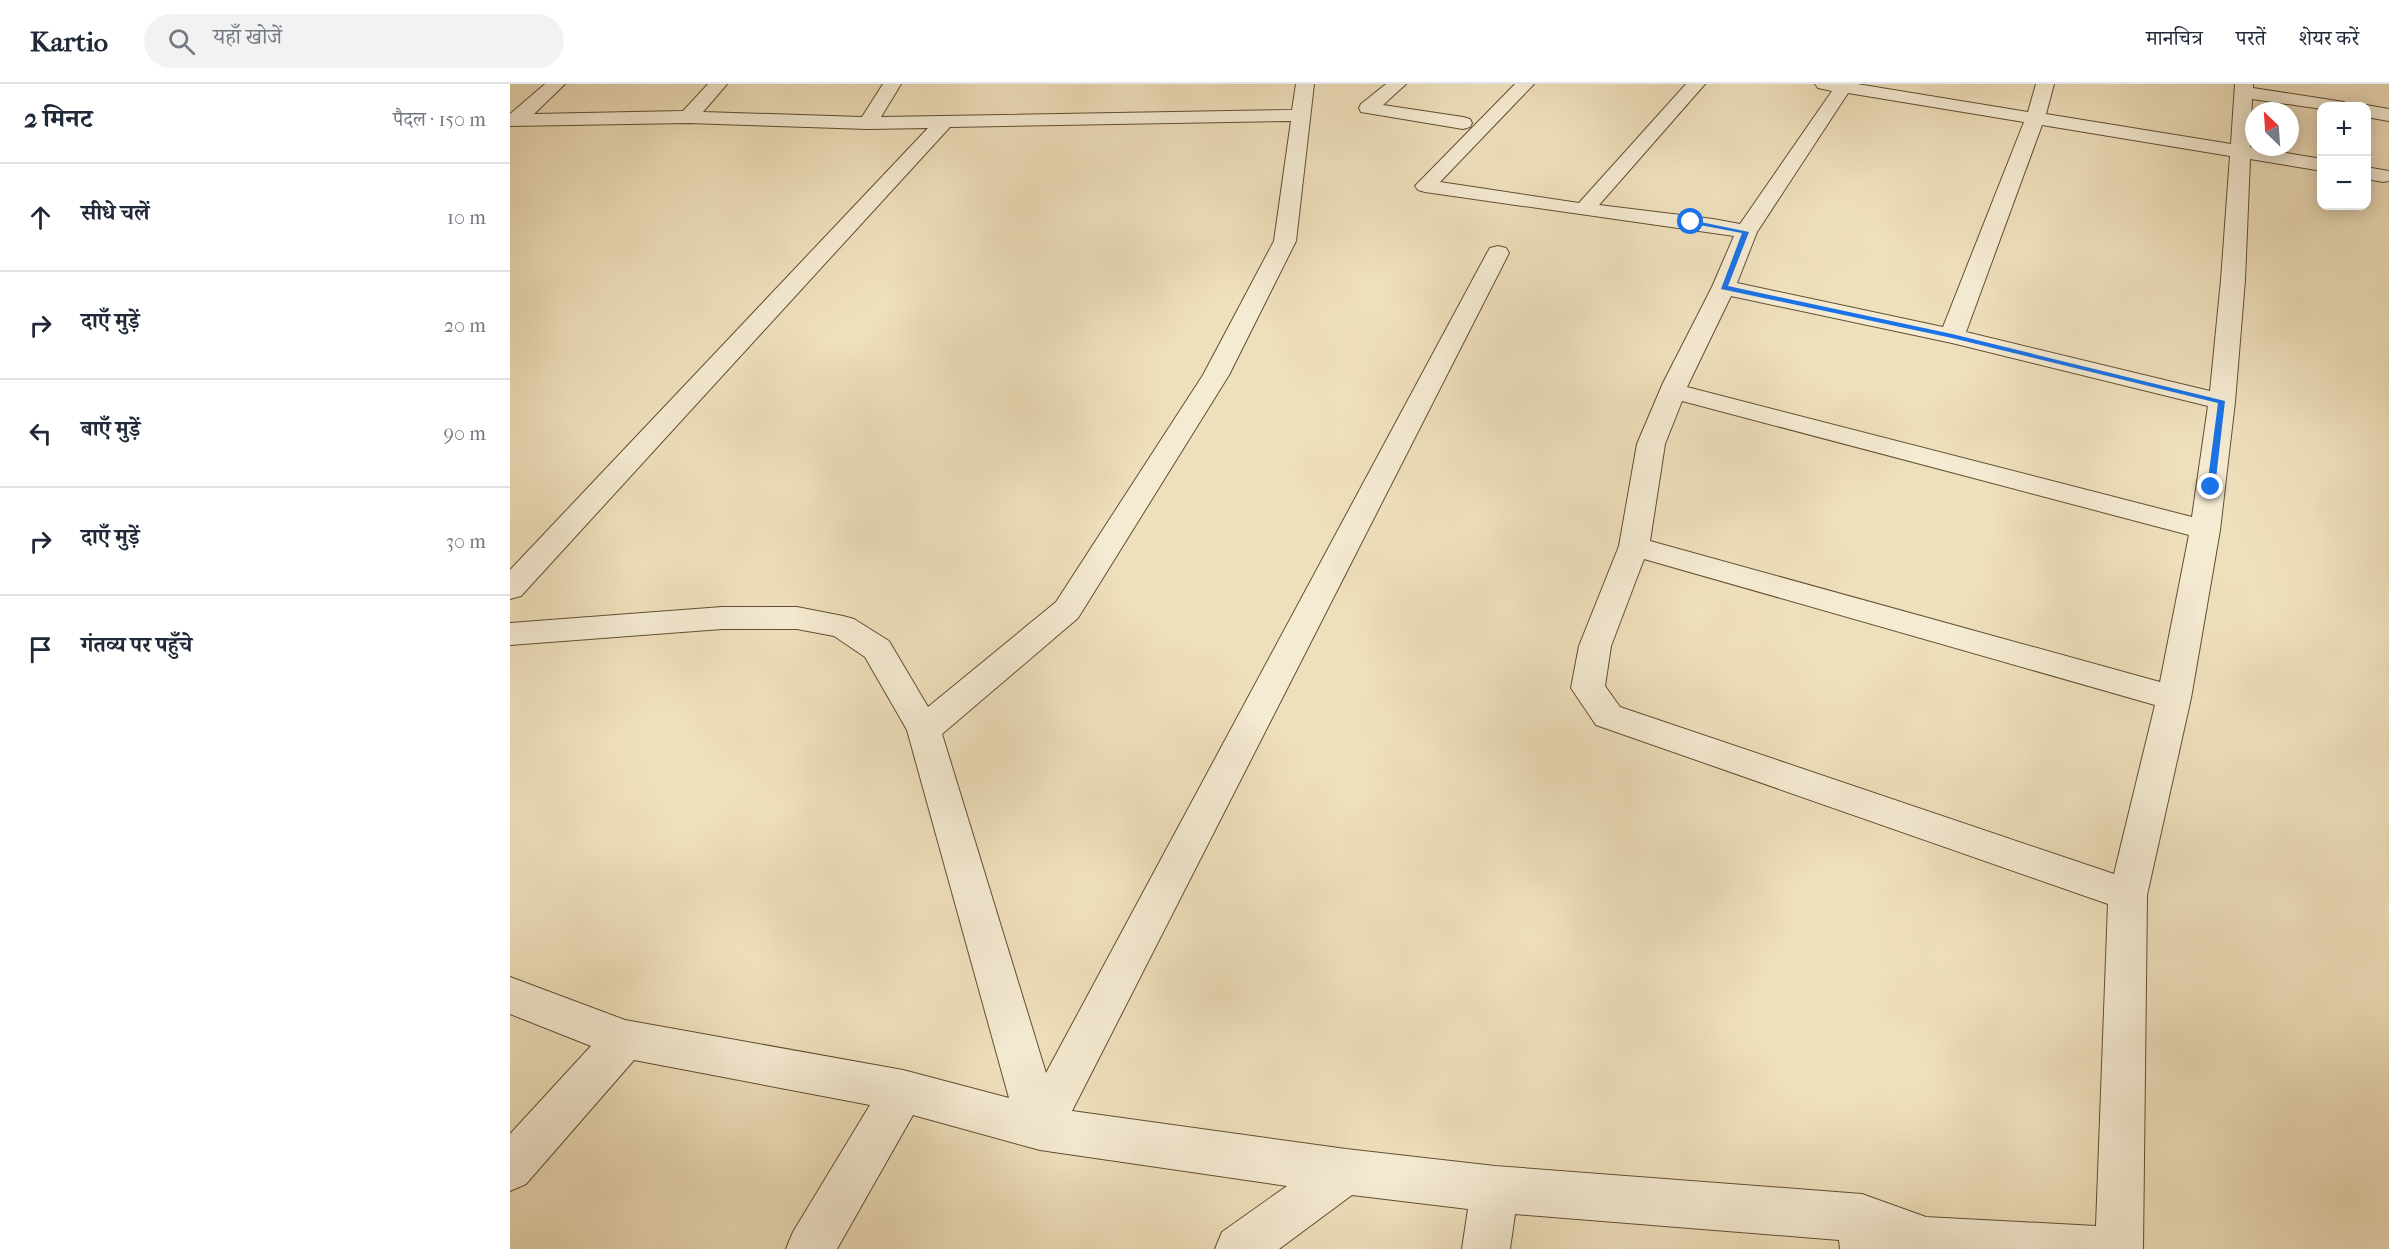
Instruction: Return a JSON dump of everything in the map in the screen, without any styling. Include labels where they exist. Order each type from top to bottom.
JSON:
[{"type":"street","points":[[514,120],[556,84]]},
{"type":"street","points":[[688,117],[718,84]]},
{"type":"street","points":[[868,123],[892,84]]},
{"type":"street","points":[[924,730],[1067,610],[1216,375],[1285,241],[1305,84]]},
{"type":"street","points":[[1397,84],[1368,108],[1463,123]]},
{"type":"street","points":[[1525,84],[1425,186],[1584,210],[1713,225],[1746,232]]},
{"type":"street","points":[[1584,210],[1696,84]]},
{"type":"street","points":[[1952,336],[2035,118],[2045,84]]},
{"type":"street","points":[[2128,895],[1608,716],[1588,688],[1595,646],[1634,546],[1651,444],[1673,391],[1724,287],[1746,232],[1838,85],[2317,164]]},
{"type":"street","points":[[2119,1249],[2128,895],[2174,698],[2205,530],[2222,402],[2233,280],[2244,88],[2317,102]]},
{"type":"street","points":[[2371,112],[2389,115]]},
{"type":"street","points":[[514,120],[688,117],[868,123],[1301,115]]},
{"type":"street","points":[[510,589],[945,121]]},
{"type":"street","points":[[1040,1128],[1498,253]]},
{"type":"street","points":[[1724,287],[1952,336],[2222,402]]},
{"type":"street","points":[[1673,391],[2205,530]]},
{"type":"street","points":[[1634,546],[2174,698]]},
{"type":"street","points":[[510,634],[722,618],[797,618],[843,627],[877,649],[924,730],[1040,1128]]},
{"type":"street","points":[[510,995],[625,1039],[903,1090],[1040,1128],[1346,1172],[1926,1241],[2094,1249]]},
{"type":"street","points":[[510,1168],[625,1039]]},
{"type":"street","points":[[810,1249],[903,1090]]},
{"type":"street","points":[[1239,1249],[1346,1172]]},
{"type":"street","points":[[1486,1249],[1495,1189]]},
{"type":"route","points":[[1691,222],[1746,232],[1724,287],[1952,336],[2222,402],[2211,487]]}]
